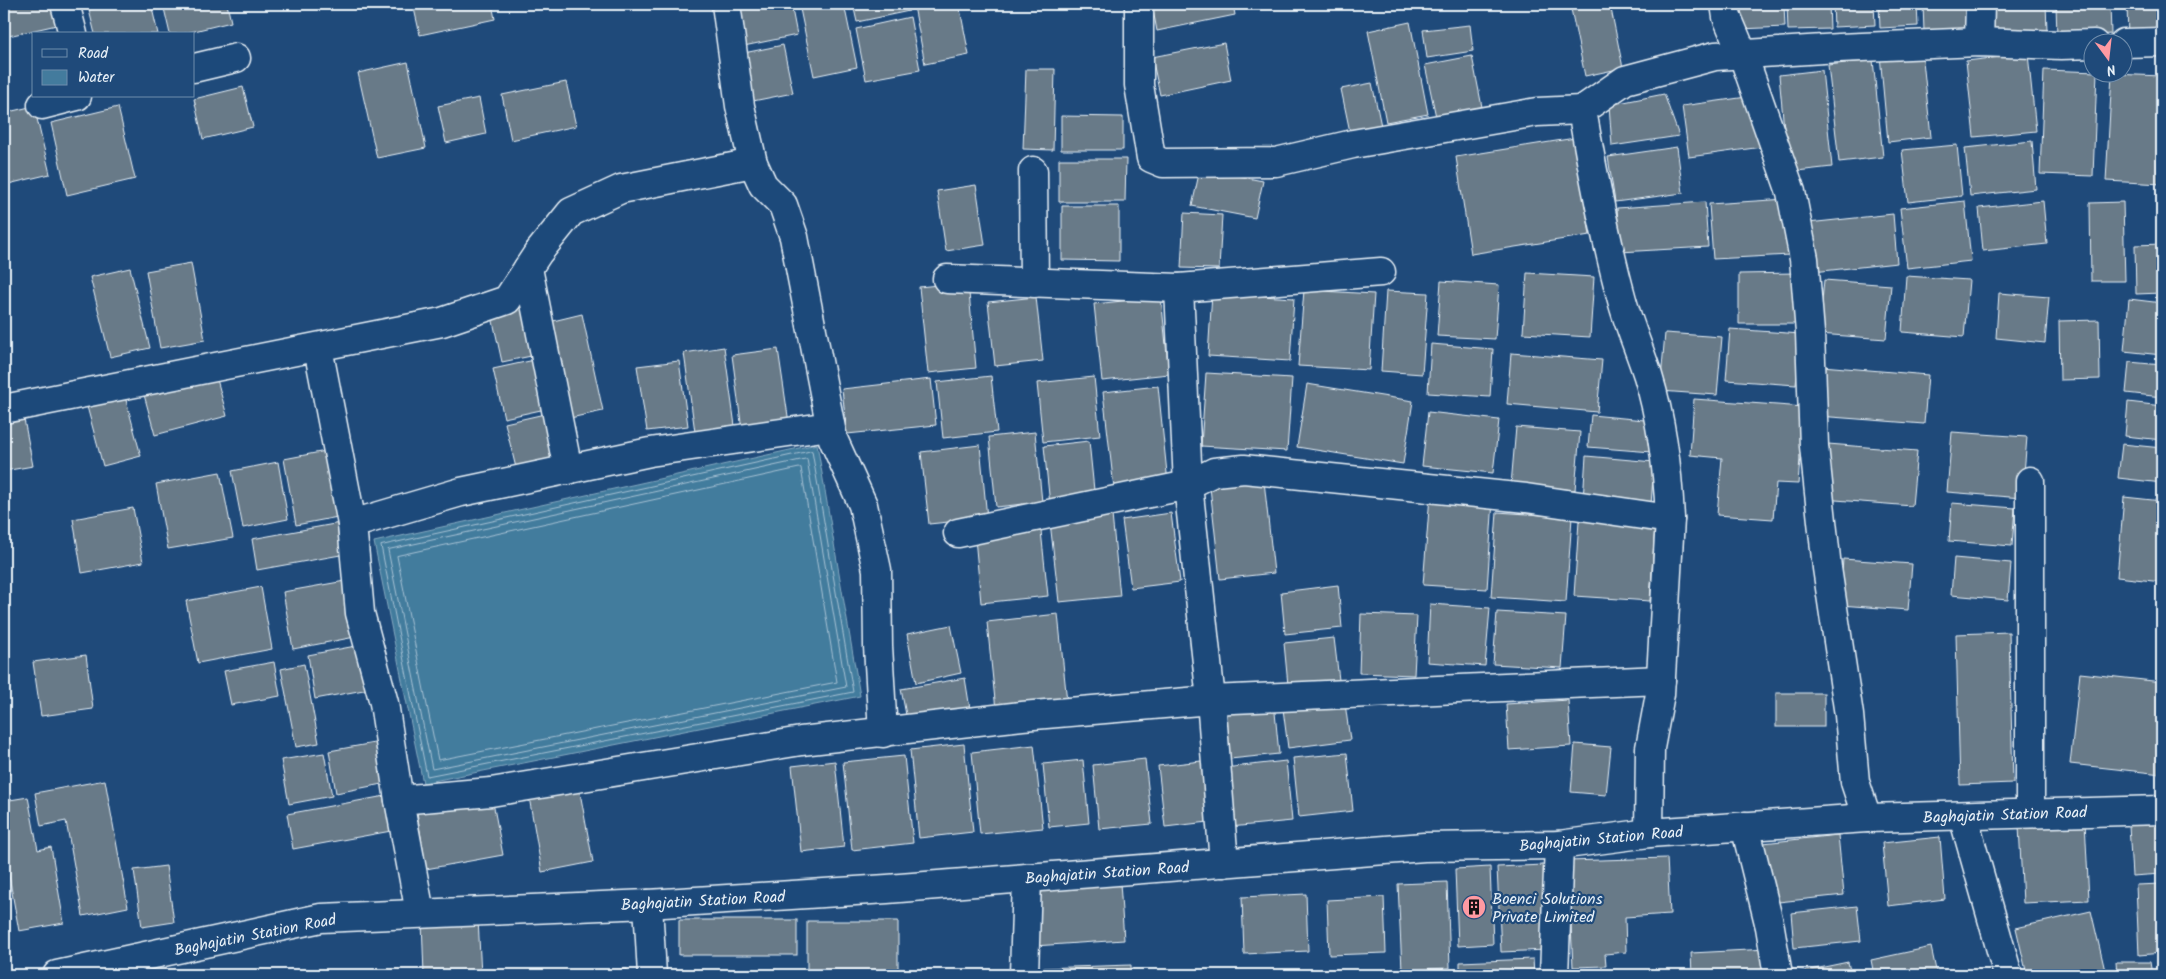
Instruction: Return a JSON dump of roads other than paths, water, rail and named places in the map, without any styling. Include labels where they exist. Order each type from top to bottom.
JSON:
[{"type":"street","points":[[65,4],[73,32]]},
{"type":"street","points":[[726,4],[740,106],[752,163],[763,185],[783,205],[794,237],[833,439],[863,505],[877,570],[878,646],[883,733]]},
{"type":"street","points":[[1139,4],[1140,85],[1150,158],[1163,163],[1276,162],[1353,144],[1538,112],[1582,110],[1625,80],[1715,56],[1979,42],[2084,44]]},
{"type":"street","points":[[1725,4],[1726,17],[1743,55],[1791,192],[1804,259],[1810,333],[1814,446],[1827,568],[1849,715],[1855,782],[1867,818]]},
{"type":"street","points":[[1979,42],[1980,4]]},
{"type":"street","points":[[2134,43],[2162,42]]},
{"type":"street","points":[[195,68],[236,58]]},
{"type":"street","points":[[42,105],[69,98]]},
{"type":"street","points":[[1582,110],[1599,204],[1622,302],[1648,377],[1662,437],[1670,519],[1660,694],[1650,748],[1649,833]]},
{"type":"street","points":[[4,409],[442,322],[507,300],[528,268],[571,212],[621,189],[752,163]]},
{"type":"street","points":[[1033,171],[1034,283]]},
{"type":"street","points":[[528,268],[568,470]]},
{"type":"street","points":[[947,279],[1179,288],[1381,272]]},
{"type":"street","points":[[1179,288],[1188,485],[1211,700],[1224,862]]},
{"type":"street","points":[[318,348],[352,524],[360,613],[384,703],[399,800],[420,913]]},
{"type":"street","points":[[352,524],[460,492],[650,452],[830,426]]},
{"type":"street","points":[[958,533],[1188,485],[1214,472],[1244,469],[1526,498],[1670,519]]},
{"type":"street","points":[[2030,481],[2030,813]]},
{"type":"street","points":[[399,800],[491,792],[801,741],[1022,716],[1211,700],[1661,680]]},
{"type":"street","name":"Baghajatin Station Road","points":[[57,975],[100,971],[321,918],[648,904],[1027,878],[1424,847],[1558,845],[1649,833],[1867,818],[2162,810]]},
{"type":"street","points":[[1963,816],[2008,975]]},
{"type":"street","points":[[1745,826],[1770,927],[1778,975]]},
{"type":"street","points":[[1554,975],[1558,845]]},
{"type":"street","points":[[1024,975],[1027,878]]},
{"type":"street","points":[[648,904],[652,975]]},
{"type":"water","points":[[817,444],[860,696],[423,783],[374,542]]},
{"type":"place","name":"Boenci Solutions Private Limited","points":[[1474,907]]}]
